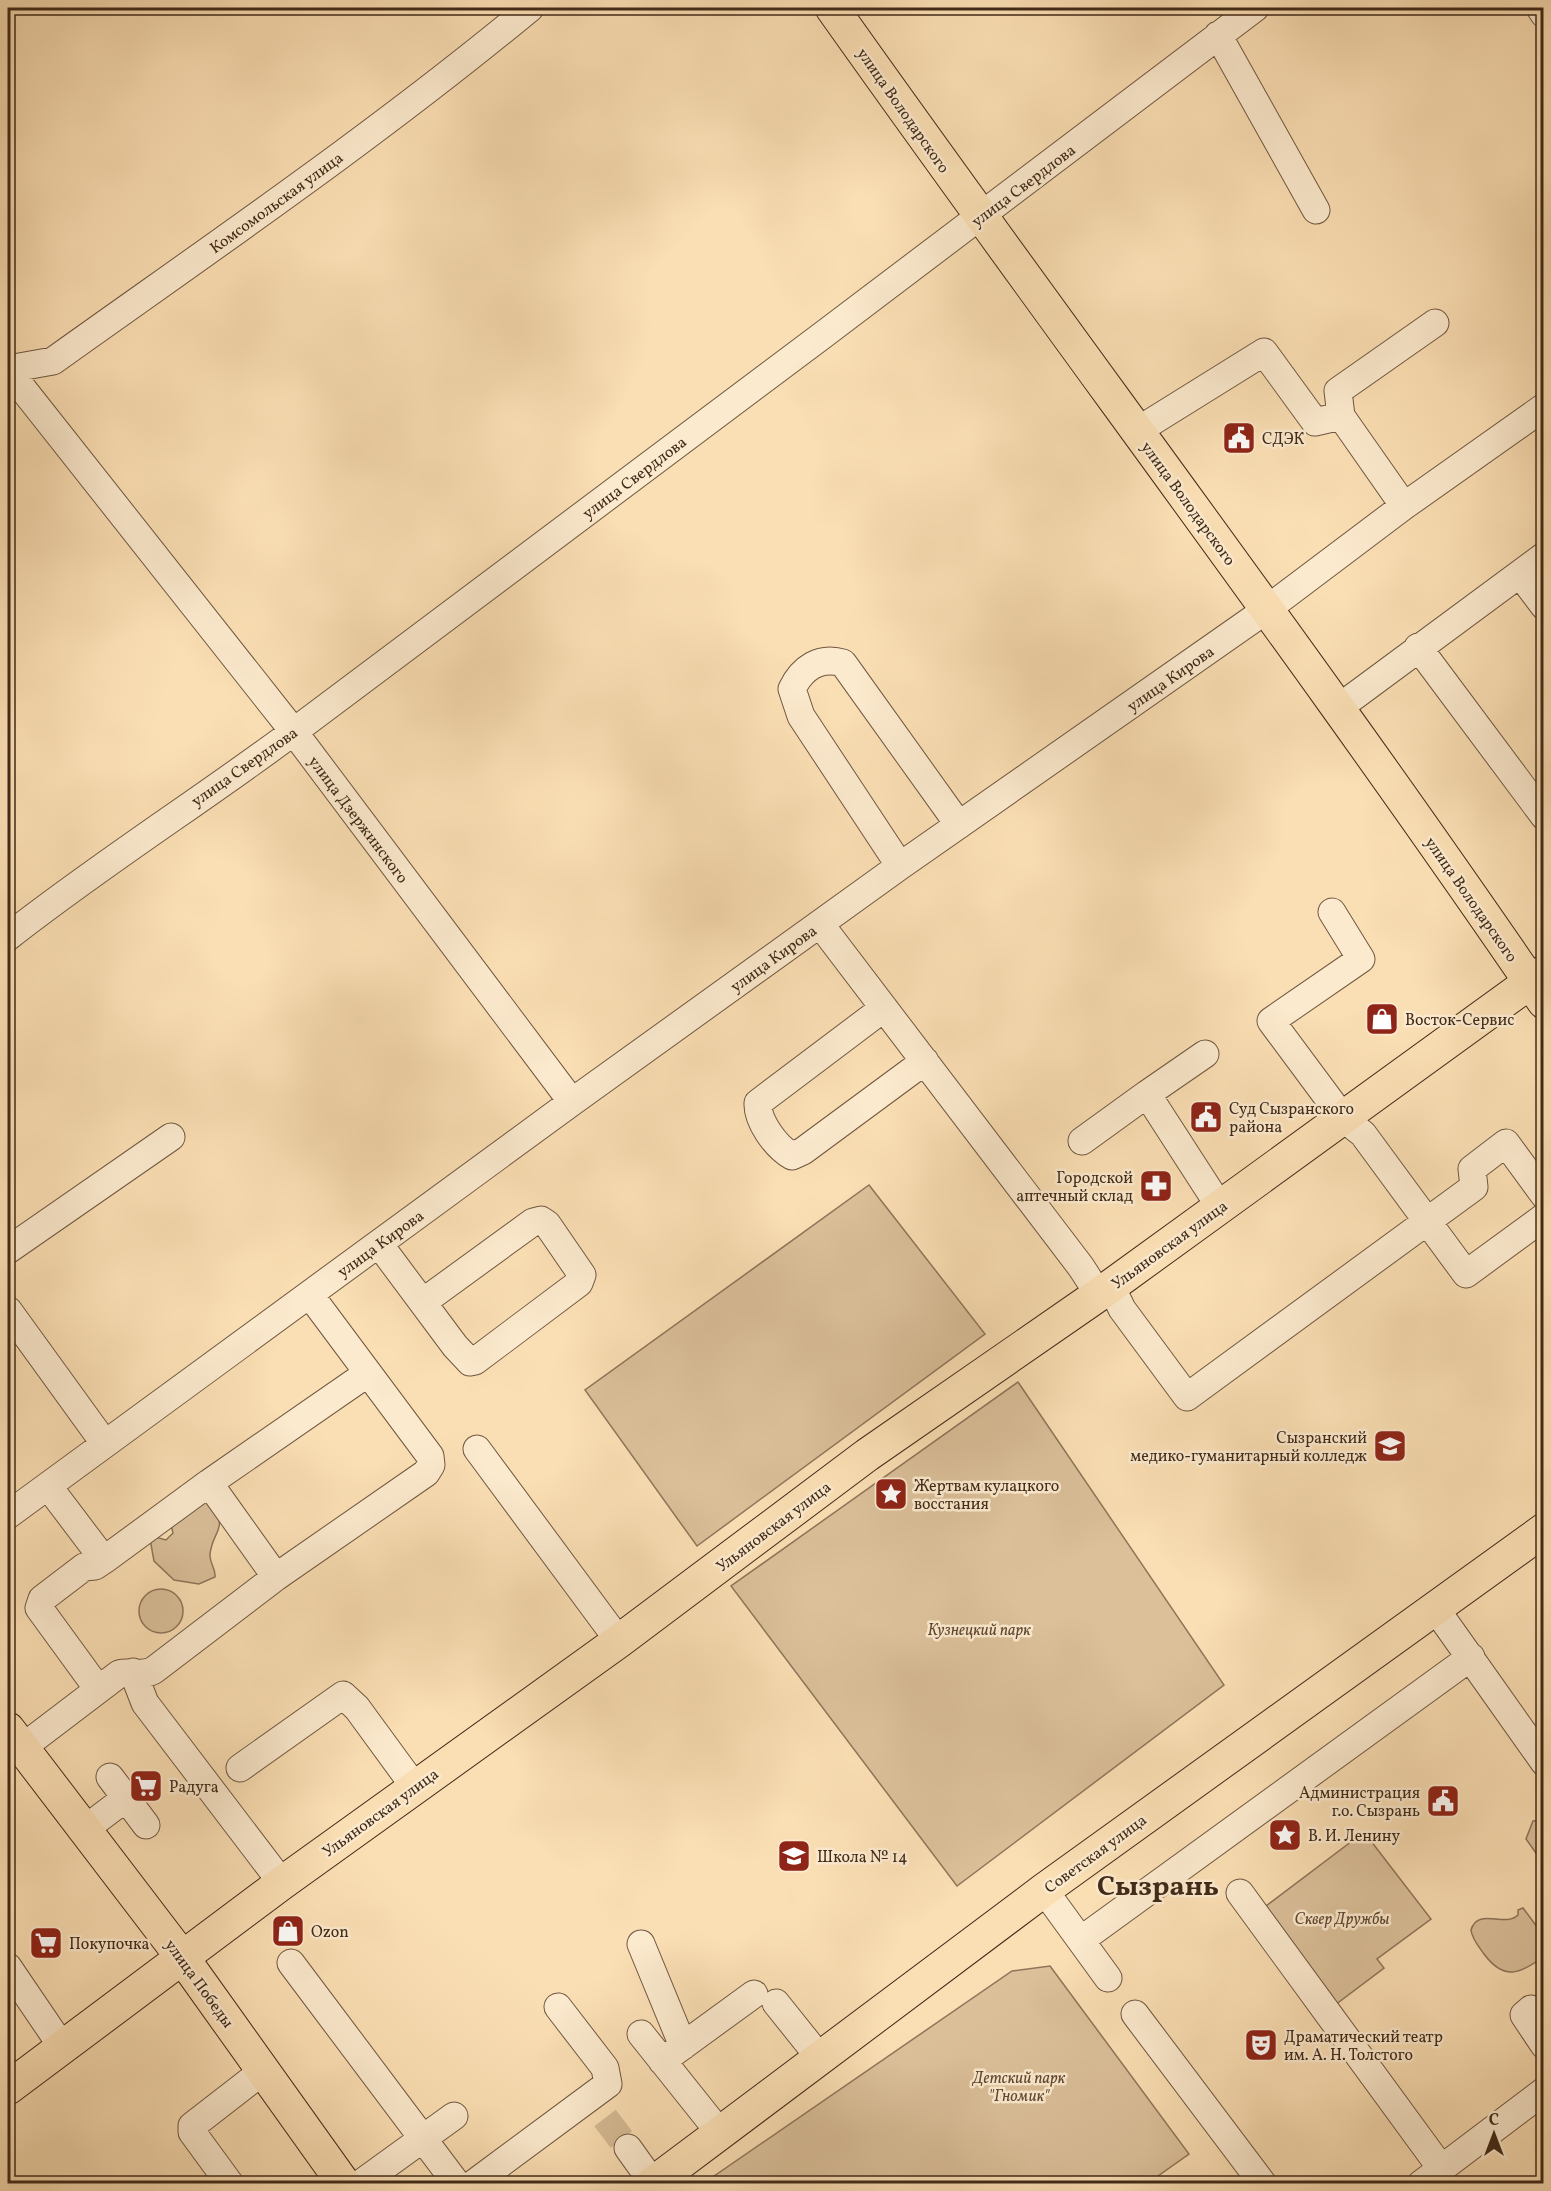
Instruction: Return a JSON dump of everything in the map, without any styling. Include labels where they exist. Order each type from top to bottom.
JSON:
[{"type":"main road","name":"улица Володарского","points":[[832,8],[980,217],[1539,985]]},
{"type":"main road","name":"Ульяновская улица","points":[[8,2088],[414,1786],[619,1641],[867,1455],[1105,1290],[1343,1118],[1539,985]]},
{"type":"main road","name":"Советская улица","points":[[653,2183],[1044,1890],[1544,1530]]},
{"type":"main road","name":"улица Победы","points":[[15,1738],[182,1957],[344,2184]]},
{"type":"street","name":"Комсомольская улица","points":[[8,370],[53,361],[296,188],[484,46],[530,8]]},
{"type":"street","name":"улица Свердлова","points":[[8,937],[56,899],[294,732],[1255,8]]},
{"type":"street","points":[[1540,8],[1544,14]]},
{"type":"street","points":[[1218,35],[1316,210]]},
{"type":"street","points":[[1404,506],[1341,416],[1338,391],[1435,323]]},
{"type":"street","points":[[1137,431],[1264,352],[1315,422],[1341,416]]},
{"type":"street","name":"улица Дзержинского","points":[[8,370],[294,732],[572,1102]]},
{"type":"street","name":"улица Кирова","points":[[8,1515],[572,1102],[900,866],[1266,610],[1404,506],[1544,407]]},
{"type":"street","points":[[1337,709],[1544,556]]},
{"type":"street","points":[[1520,574],[1544,606]]},
{"type":"street","points":[[1418,647],[1544,816]]},
{"type":"street","points":[[900,866],[801,716],[792,689],[797,678],[806,670],[819,662],[831,659],[843,663],[959,825]]},
{"type":"street","points":[[1332,912],[1361,959],[1271,1021],[1343,1118],[1363,1134],[1466,1274],[1544,1217]]},
{"type":"street","points":[[820,924],[1081,1267],[1122,1309],[1187,1397],[1473,1187],[1472,1169],[1506,1143],[1544,1195]]},
{"type":"street","points":[[884,1008],[758,1103],[758,1113],[783,1151],[792,1156],[802,1151],[925,1061]]},
{"type":"street","points":[[1082,1141],[1205,1054]]},
{"type":"street","points":[[1147,1095],[1220,1207]]},
{"type":"street","points":[[8,1250],[171,1137]]},
{"type":"street","points":[[380,1244],[460,1353],[470,1362],[475,1361],[579,1283],[582,1275],[547,1224],[541,1220],[532,1222],[423,1302]]},
{"type":"street","points":[[15,1738],[119,1674],[133,1672],[148,1674],[276,1577],[426,1473],[431,1465],[430,1456],[310,1295]]},
{"type":"street","points":[[8,1310],[105,1443]]},
{"type":"street","points":[[98,1689],[39,1608],[42,1599],[84,1567],[95,1566],[104,1560],[209,1483],[368,1373]]},
{"type":"street","points":[[477,1449],[619,1641]]},
{"type":"street","points":[[209,1483],[276,1577]]},
{"type":"street","points":[[48,1486],[104,1560]]},
{"type":"street","points":[[1436,1608],[1544,1762]]},
{"type":"street","points":[[1082,1940],[1471,1657]]},
{"type":"street","points":[[133,1672],[145,1703],[282,1883]]},
{"type":"street","points":[[240,1768],[343,1695],[357,1708],[414,1786]]},
{"type":"street","points":[[84,1829],[118,1787],[146,1824]]},
{"type":"street","points":[[1044,1890],[1108,1978]]},
{"type":"street","points":[[1240,1893],[1431,2178],[1544,2091]]},
{"type":"street","points":[[641,1944],[673,2054],[720,2133]]},
{"type":"street","points":[[291,1963],[457,2184]]},
{"type":"street","points":[[8,1967],[63,2048]]},
{"type":"street","points":[[673,2054],[765,1998],[820,2058]]},
{"type":"street","points":[[474,2184],[598,2108],[608,2084],[605,2068],[558,2007]]},
{"type":"street","points":[[1531,2009],[1524,2014],[1544,2045]]},
{"type":"street","points":[[1135,2014],[1263,2184]]},
{"type":"street","points":[[641,2034],[673,2054]]},
{"type":"street","points":[[230,2184],[192,2132],[192,2126],[264,2071]]},
{"type":"street","points":[[360,2184],[454,2116]]},
{"type":"street","points":[[627,2148],[653,2183]]},
{"type":"green space","points":[[869,1185],[985,1334],[697,1546],[585,1390]]},
{"type":"green space","name":"Кузнецкий парк","points":[[1018,1382],[1224,1685],[957,1886],[731,1586]]},
{"type":"green space","points":[[200,1501],[214,1504],[218,1513],[219,1526],[210,1554],[215,1577],[199,1584],[174,1580],[154,1561],[150,1539],[155,1537],[166,1540],[173,1533],[171,1525]]},
{"type":"green space","points":[[161,1589],[176,1596],[183,1611],[176,1626],[161,1633],[146,1626],[139,1611],[146,1596]]},
{"type":"green space","points":[[1544,1820],[1543,1863],[1526,1839],[1533,1821]]},
{"type":"green space","name":"Сквер Дружбы","points":[[1364,1832],[1431,1919],[1377,1959],[1384,1968],[1335,2005],[1262,1909]]},
{"type":"green space","points":[[1523,1908],[1543,1935],[1543,1957],[1519,1971],[1505,1971],[1491,1963],[1474,1940],[1471,1930],[1474,1923],[1479,1920],[1506,1920],[1518,1915],[1518,1910]]},
{"type":"green space","name":"Детский парк \"Гномик\"","points":[[1050,1966],[1189,2154],[1148,2183],[704,2183],[1012,1971]]},
{"type":"tunnel","points":[[605,2118],[628,2148]]},
{"type":"place","name":"СДЭК","points":[[1239,438]]},
{"type":"place","name":"Восток-Сервис","points":[[1382,1019]]},
{"type":"place","name":"Суд Сызранского района","points":[[1206,1117]]},
{"type":"place","name":"Городской аптечный склад","points":[[1156,1186]]},
{"type":"place","name":"Сызранский медико-гуманитарный колледж","points":[[1390,1446]]},
{"type":"place","name":"Жертвам кулацкого восстания","points":[[891,1494]]},
{"type":"place","name":"Радуга","points":[[146,1786]]},
{"type":"place","name":"Администрация г.о. Сызрань","points":[[1443,1801]]},
{"type":"place","name":"В. И. Ленину","points":[[1285,1835]]},
{"type":"place","name":"Школа № 14","points":[[794,1856]]},
{"type":"place","name":"Ozon","points":[[288,1931]]},
{"type":"place","name":"Покупочка","points":[[46,1943]]},
{"type":"place","name":"Драматический театр им. А. Н. Толстого","points":[[1261,2045]]},
{"type":"district","name":"Сызрань","points":[[1158,1885]]}]
